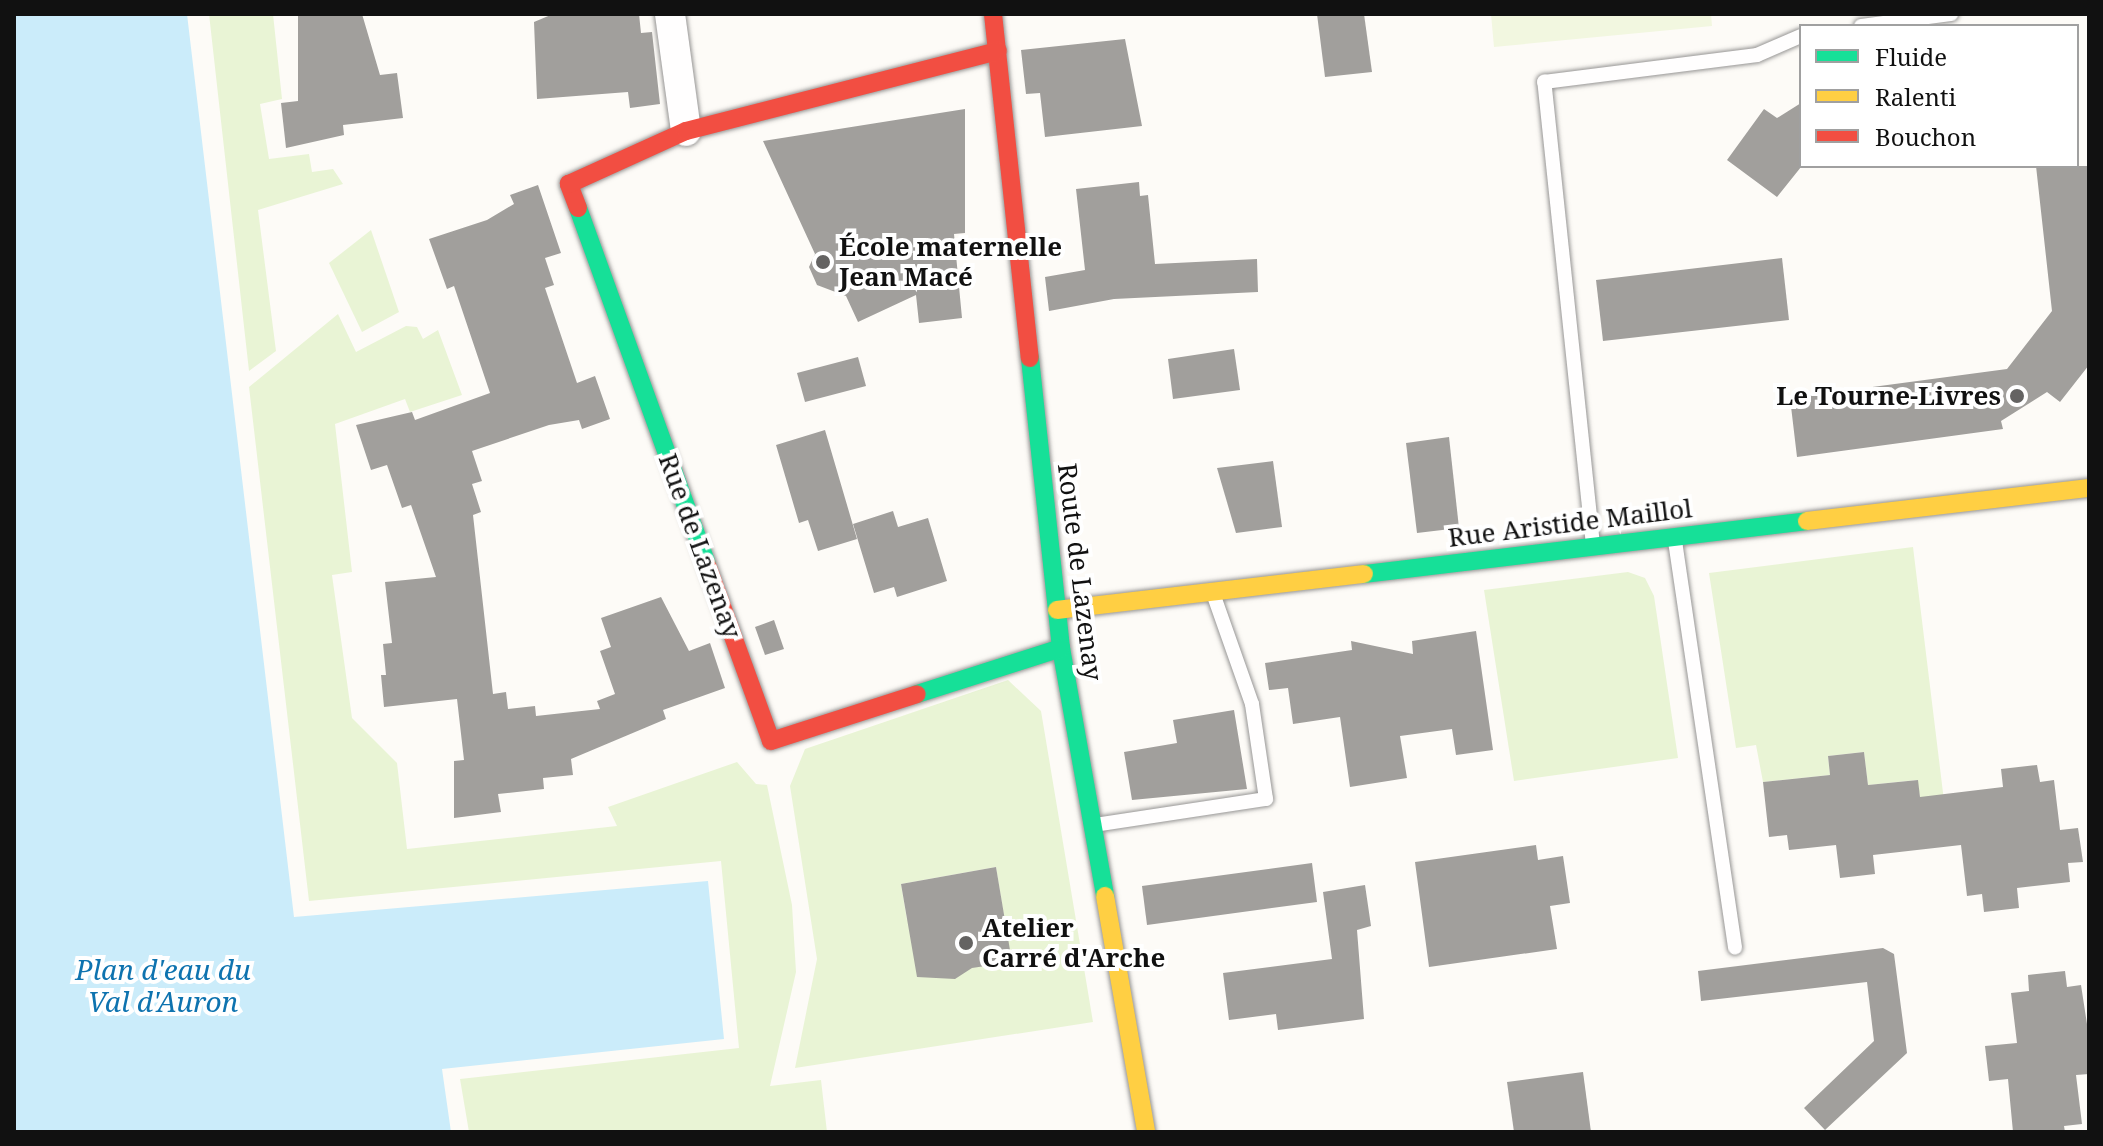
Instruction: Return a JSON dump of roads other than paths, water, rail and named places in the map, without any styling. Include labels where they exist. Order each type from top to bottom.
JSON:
[{"type":"street","points":[[670,14],[686,131]]},
{"type":"street","name":"Route de Lazenay","points":[[993,14],[1061,648],[1146,1132]]},
{"type":"street","name":"Rue de Lazenay","points":[[998,51],[686,131],[569,184],[771,741],[1061,648]]},
{"type":"street","name":"Rue Aristide Maillol","points":[[1057,610],[2089,488]]},
{"type":"lane","points":[[1876,24],[1951,14]]},
{"type":"lane","points":[[1593,546],[1544,82],[1757,55],[1799,37]]},
{"type":"lane","points":[[1675,536],[1735,948]]},
{"type":"lane","points":[[1090,825],[1266,799],[1252,704],[1213,592]]},
{"type":"water","name":"Plan d'eau du Val d'Auron","points":[[14,14],[187,14],[294,917],[708,881],[724,1039],[442,1069],[451,1132],[14,1132]]},
{"type":"place","name":"École maternelle Jean Macé","points":[[823,262]]},
{"type":"place","name":"Le Tourne-Livres","points":[[2017,396]]},
{"type":"place","name":"Atelier Carré d'Arche","points":[[966,943]]}]
